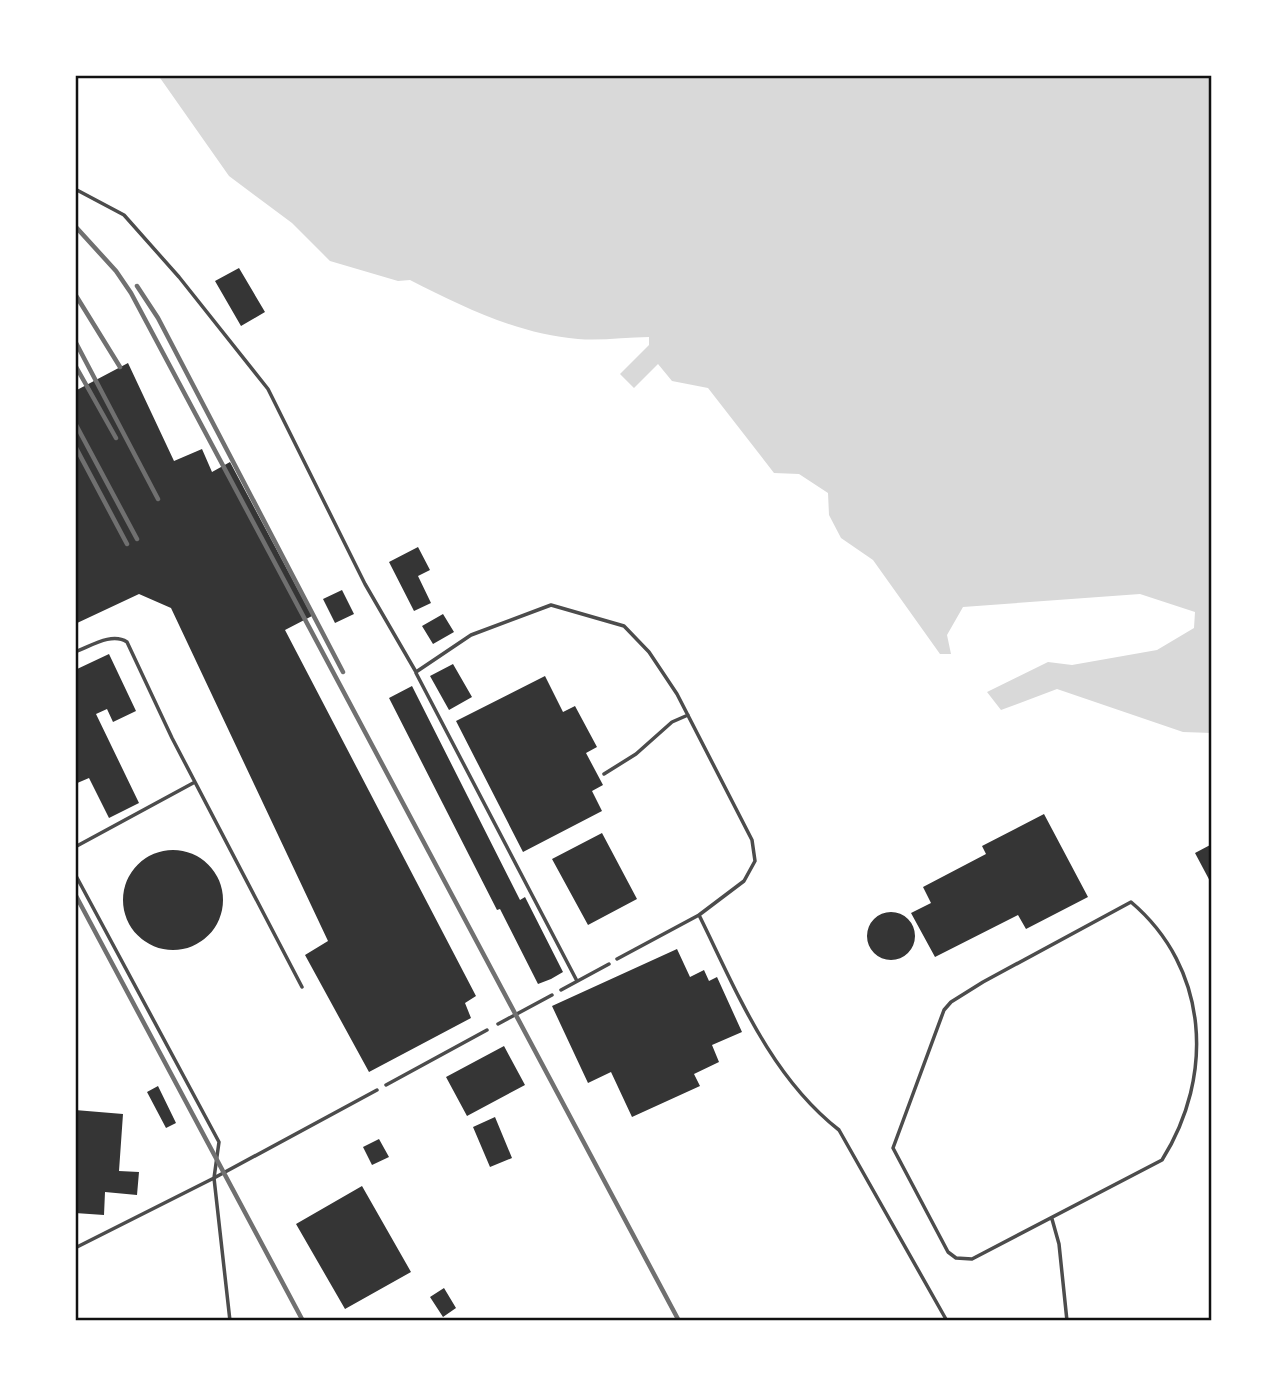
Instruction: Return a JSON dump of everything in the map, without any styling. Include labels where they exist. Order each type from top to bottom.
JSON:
[{"type":"lane","points":[[75,189],[124,215],[179,277],[268,389],[365,584],[416,672],[577,981]]},
{"type":"lane","points":[[416,672],[471,635],[551,605],[624,626],[649,652],[688,715],[752,840],[755,861],[744,881],[699,915],[617,959]]},
{"type":"lane","points":[[75,652],[111,639],[121,638],[127,642],[195,782],[302,987]]},
{"type":"lane","points":[[604,774],[636,754],[672,722],[688,715]]},
{"type":"lane","points":[[75,847],[195,782]]},
{"type":"lane","points":[[75,874],[219,1142],[214,1178],[230,1321]]},
{"type":"lane","points":[[1131,902],[1166,937],[1179,959],[1196,1019],[1197,1058],[1193,1086],[1172,1145],[1162,1160],[1052,1219],[972,1259],[956,1258],[948,1252],[898,1161],[892,1148],[894,1139],[944,1010],[951,1002],[1131,902]]},
{"type":"lane","points":[[699,915],[761,1041],[812,1109],[839,1130],[947,1321]]},
{"type":"lane","points":[[561,990],[609,964]]},
{"type":"lane","points":[[498,1024],[552,995]]},
{"type":"lane","points":[[386,1086],[487,1030]]},
{"type":"lane","points":[[75,1248],[214,1178],[377,1090]]},
{"type":"lane","points":[[1052,1219],[1059,1244],[1068,1321]]},
{"type":"shaded area","points":[[158,75],[1212,75],[1212,733],[1183,732],[1057,689],[1001,710],[987,692],[1048,662],[1072,665],[1157,650],[1194,628],[1195,612],[1140,594],[963,607],[947,635],[951,654],[940,654],[873,560],[841,538],[829,515],[828,493],[799,474],[774,473],[708,388],[672,381],[658,364],[634,388],[620,374],[649,345],[649,337],[587,339],[534,331],[491,318],[410,280],[398,281],[330,261],[292,223],[229,176]]},
{"type":"building","points":[[239,268],[265,312],[241,326],[215,281]]},
{"type":"building","points":[[128,363],[174,461],[202,449],[212,472],[230,462],[312,616],[285,630],[476,996],[465,1003],[471,1018],[369,1072],[305,955],[328,941],[171,608],[139,594],[75,624],[75,391]]},
{"type":"building","points":[[418,547],[430,570],[418,576],[431,603],[414,611],[389,562]]},
{"type":"building","points":[[342,590],[354,614],[335,623],[323,599]]},
{"type":"building","points":[[443,614],[454,632],[433,644],[422,626]]},
{"type":"building","points":[[109,654],[136,711],[113,722],[107,709],[96,714],[139,803],[109,818],[89,778],[75,784],[75,670]]},
{"type":"building","points":[[453,664],[472,697],[449,710],[430,676]]},
{"type":"building","points":[[545,676],[563,712],[575,706],[597,747],[586,753],[603,785],[592,791],[602,811],[523,852],[456,721]]},
{"type":"building","points":[[412,686],[520,900],[525,897],[563,972],[551,979],[538,984],[500,909],[497,910],[389,698]]},
{"type":"building","points":[[1044,814],[1088,897],[1026,929],[1018,915],[935,957],[911,913],[931,903],[923,887],[986,854],[982,846]]},
{"type":"building","points":[[602,833],[637,899],[588,925],[552,859]]},
{"type":"building","points":[[1212,844],[1212,885],[1195,853]]},
{"type":"building","points":[[173,850],[201,858],[215,872],[223,900],[215,928],[201,942],[173,950],[145,942],[131,928],[123,900],[131,872],[145,858]]},
{"type":"building","points":[[891,912],[908,919],[915,936],[908,953],[891,960],[874,953],[867,936],[874,919]]},
{"type":"building","points":[[677,949],[690,977],[704,970],[709,981],[717,977],[742,1032],[712,1045],[719,1062],[694,1074],[700,1086],[632,1117],[611,1072],[588,1083],[552,1006]]},
{"type":"building","points":[[504,1046],[525,1085],[467,1116],[446,1077]]},
{"type":"building","points":[[158,1086],[176,1123],[166,1128],[147,1092]]},
{"type":"building","points":[[75,1110],[123,1114],[119,1171],[139,1172],[137,1195],[105,1192],[104,1215],[75,1213]]},
{"type":"building","points":[[495,1117],[512,1158],[490,1167],[473,1127]]},
{"type":"building","points":[[379,1139],[389,1157],[372,1165],[363,1147]]},
{"type":"building","points":[[362,1186],[411,1272],[345,1309],[296,1224]]},
{"type":"building","points":[[444,1288],[456,1308],[443,1317],[430,1297]]},
{"type":"railway","points":[[75,226],[116,271],[131,293],[679,1321]]},
{"type":"railway","points":[[137,286],[158,318],[343,672]]},
{"type":"railway","points":[[75,294],[120,367]]},
{"type":"railway","points":[[75,341],[158,499]]},
{"type":"railway","points":[[75,365],[116,438]]},
{"type":"railway","points":[[75,423],[137,539]]},
{"type":"railway","points":[[75,446],[127,544]]},
{"type":"railway","points":[[75,894],[303,1321]]}]
